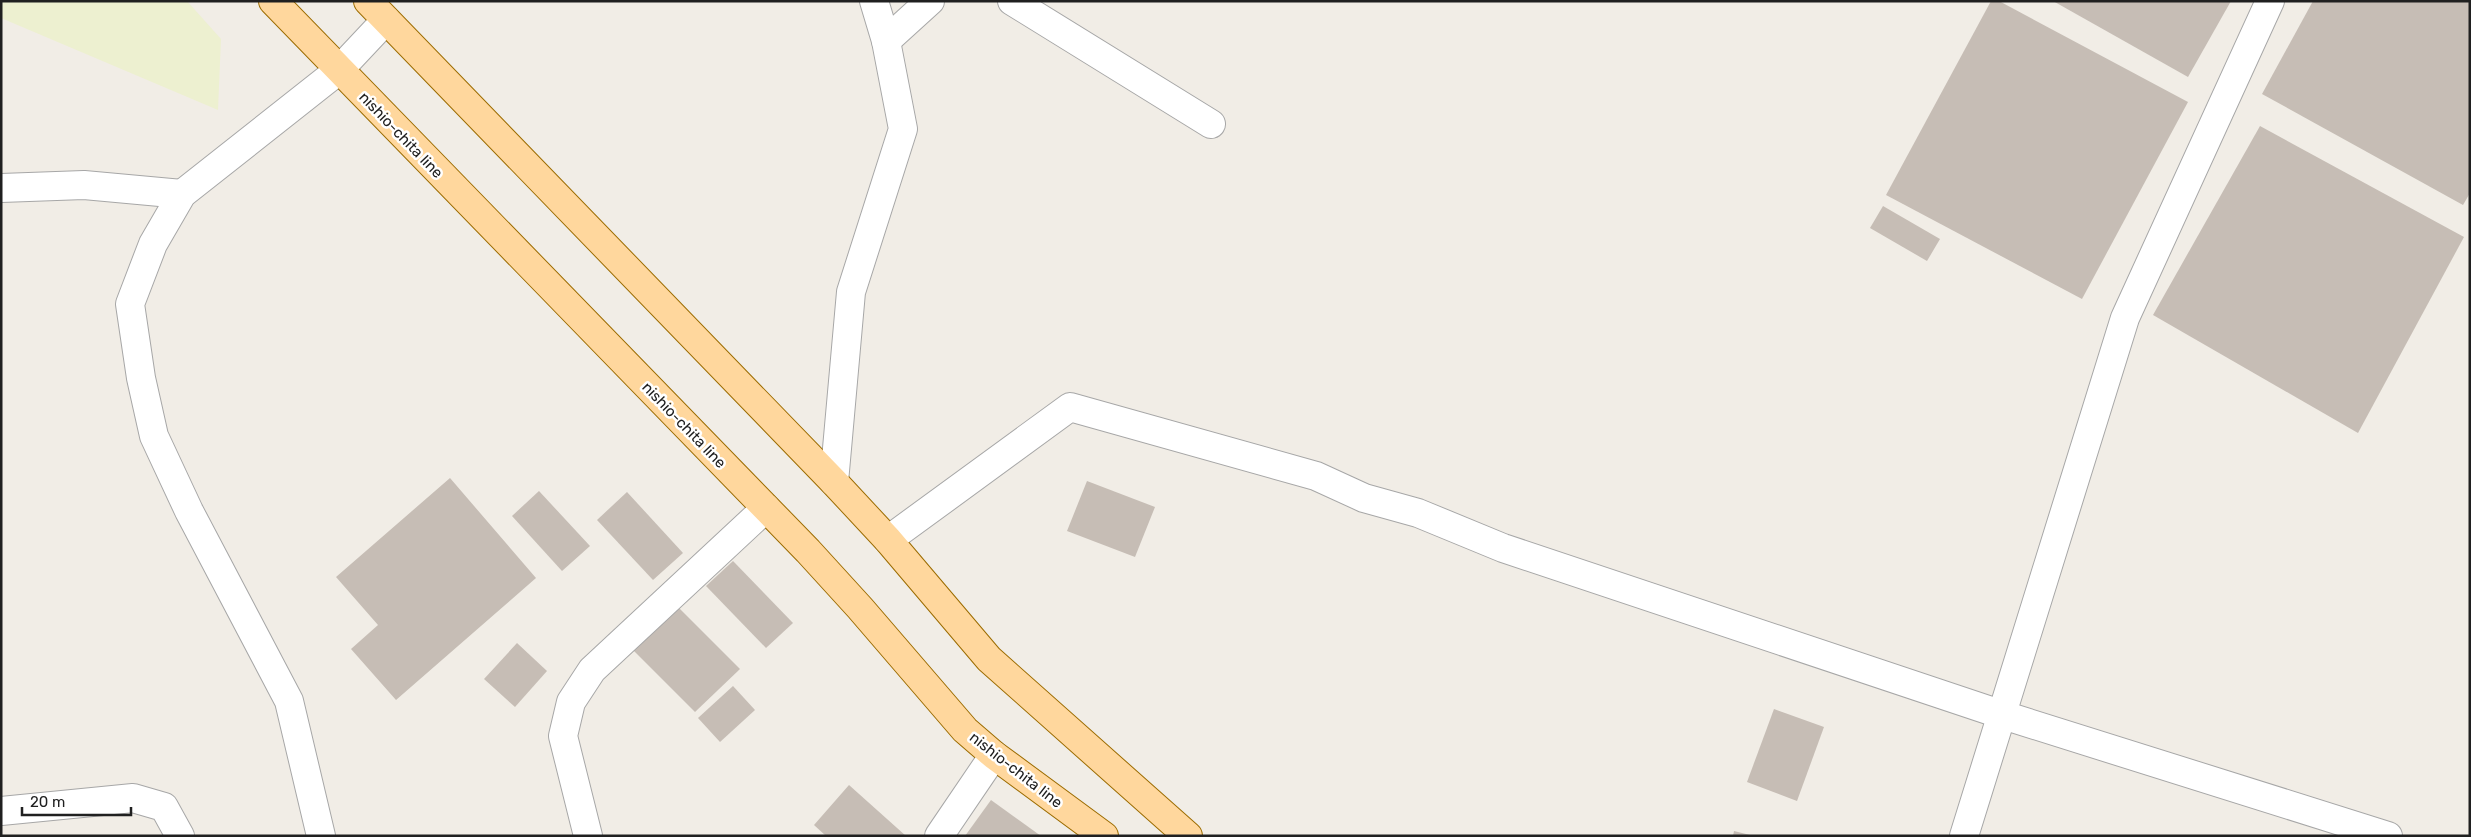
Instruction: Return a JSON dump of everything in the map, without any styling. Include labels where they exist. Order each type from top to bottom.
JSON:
[{"type":"main road","name":"nishio-chita line","points":[[273,1],[766,508],[860,608],[965,730],[994,755],[1104,836]]},
{"type":"main road","points":[[377,10],[834,482],[888,540],[990,659],[1188,836]]},
{"type":"street","points":[[834,482],[851,292],[903,129],[886,41],[874,1]]},
{"type":"street","points":[[886,41],[930,1]]},
{"type":"street","points":[[1012,1],[1211,124]]},
{"type":"street","points":[[1964,836],[2125,318],[2270,1]]},
{"type":"street","points":[[321,836],[289,701],[189,511],[154,436],[141,378],[130,304],[153,244],[182,194],[339,70],[377,10]]},
{"type":"street","points":[[1,188],[84,185],[182,194]]},
{"type":"street","points":[[888,540],[1070,407],[1316,476],[1364,498],[1418,512],[1503,548],[2003,715],[2388,836]]},
{"type":"street","points":[[588,836],[563,736],[571,702],[592,670],[766,508]]},
{"type":"street","points":[[939,836],[994,755]]},
{"type":"street","points":[[1,811],[133,798],[164,807],[180,836]]},
{"type":"green space","points":[[1,1],[187,1],[221,39],[218,110],[1,18]]},
{"type":"building","points":[[1991,1],[1999,1],[2188,102],[2082,299],[1886,195]]},
{"type":"building","points":[[2053,1],[2231,1],[2188,77]]},
{"type":"building","points":[[2313,1],[2470,1],[2470,193],[2463,205],[2262,94]]},
{"type":"building","points":[[2260,126],[2464,237],[2358,433],[2153,315]]},
{"type":"building","points":[[1883,206],[1940,239],[1927,261],[1870,228]]},
{"type":"building","points":[[450,478],[536,578],[396,700],[351,649],[378,625],[336,577]]},
{"type":"building","points":[[1087,481],[1155,507],[1135,557],[1067,531]]},
{"type":"building","points":[[539,491],[590,546],[562,571],[512,516]]},
{"type":"building","points":[[627,492],[683,553],[653,580],[597,520]]},
{"type":"building","points":[[733,561],[793,623],[766,648],[706,586]]},
{"type":"building","points":[[676,605],[740,669],[695,712],[631,648]]},
{"type":"building","points":[[517,643],[547,671],[515,707],[484,679]]},
{"type":"building","points":[[733,686],[755,710],[720,742],[698,718]]},
{"type":"building","points":[[1774,709],[1824,727],[1797,801],[1747,782]]},
{"type":"building","points":[[849,785],[906,836],[826,836],[814,825]]},
{"type":"building","points":[[991,800],[1041,836],[965,836]]},
{"type":"building","points":[[1734,831],[1750,835],[1750,836],[1733,836]]}]
